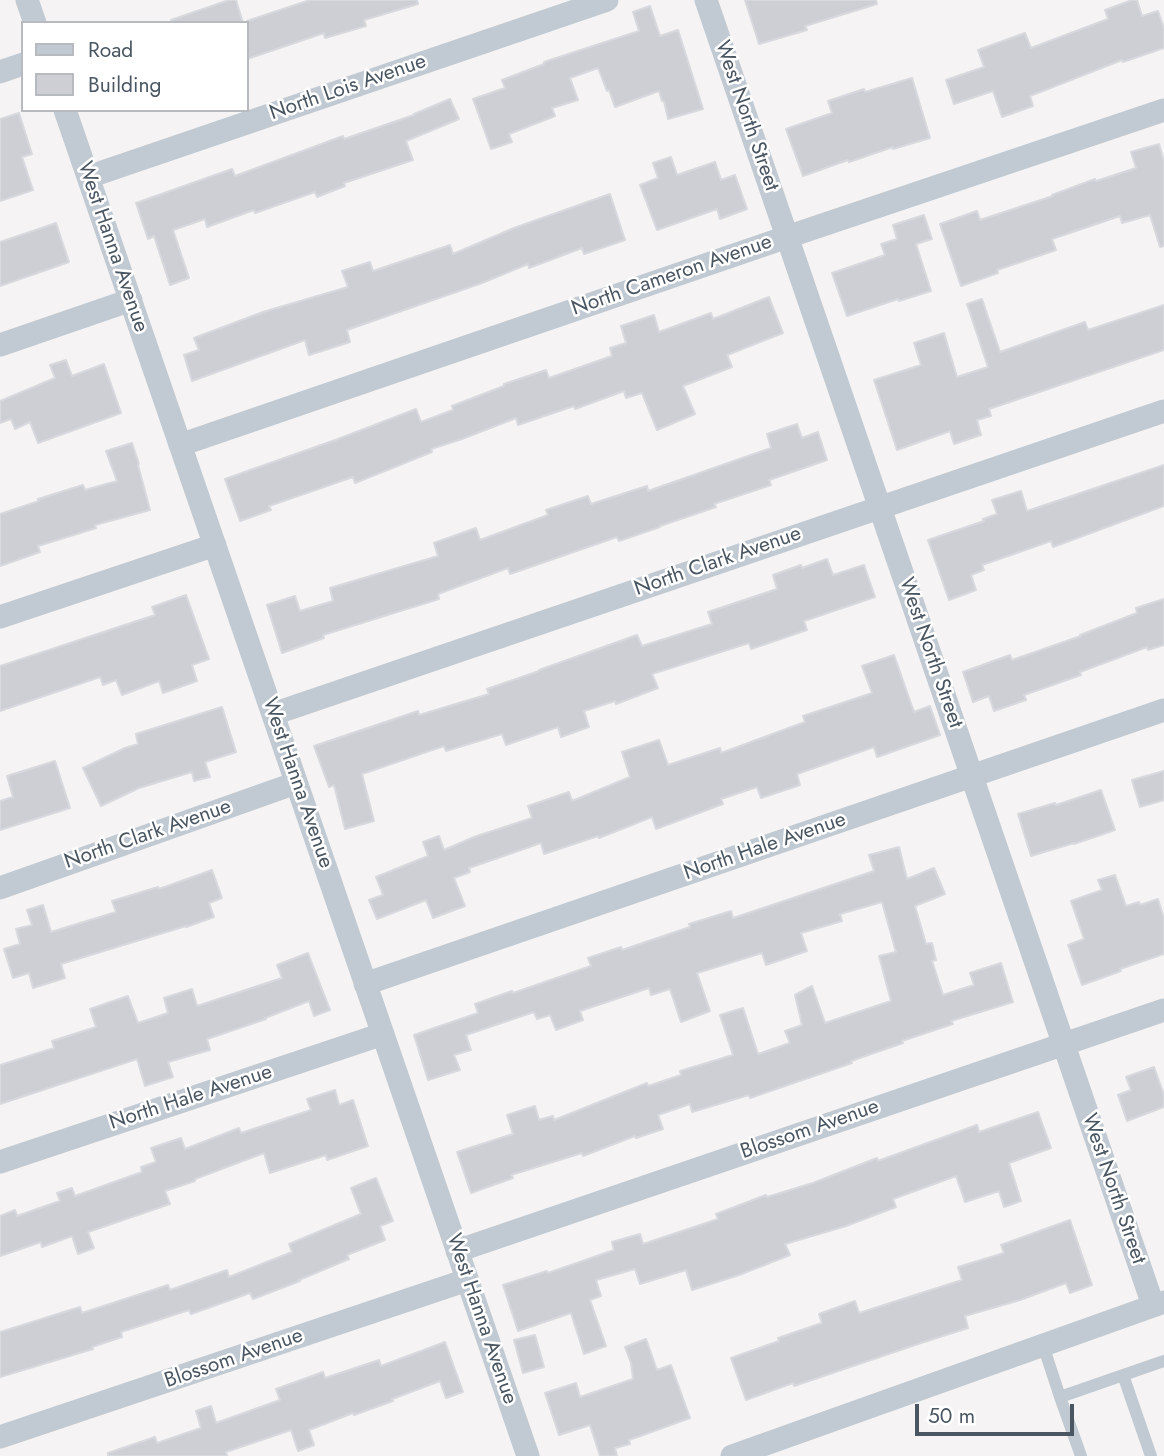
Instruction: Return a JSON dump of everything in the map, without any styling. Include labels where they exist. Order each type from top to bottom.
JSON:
[{"type":"street","points":[[27,0],[34,21]]},
{"type":"street","name":"North Lois Avenue","points":[[88,177],[607,0]]},
{"type":"street","name":"West North Street","points":[[706,0],[1064,1044],[1158,1303]]},
{"type":"street","points":[[0,72],[21,65]]},
{"type":"street","name":"North Cameron Avenue","points":[[180,445],[1164,110]]},
{"type":"street","name":"West Hanna Avenue","points":[[66,112],[528,1456]]},
{"type":"street","points":[[0,345],[131,300]]},
{"type":"street","name":"North Clark Avenue","points":[[273,714],[1164,411]]},
{"type":"street","points":[[0,617],[215,545]]},
{"type":"street","name":"North Hale Avenue","points":[[365,984],[1164,710]]},
{"type":"street","name":"North Clark Avenue","points":[[0,888],[296,783]]},
{"type":"street","name":"Blossom Avenue","points":[[457,1251],[1164,1010]]},
{"type":"street","name":"North Hale Avenue","points":[[0,1162],[383,1034]]},
{"type":"street","name":"Blossom Avenue","points":[[0,1437],[467,1280]]},
{"type":"street","points":[[732,1456],[1158,1303]]},
{"type":"lane","points":[[1043,1345],[1081,1456]]},
{"type":"lane","points":[[1060,1397],[1164,1361]]},
{"type":"lane","points":[[1123,1375],[1151,1456]]},
{"type":"building","points":[[236,0],[242,21],[171,21]]},
{"type":"building","points":[[310,0],[417,0],[418,4],[364,20],[366,26],[325,38],[324,33],[248,59],[247,21]]},
{"type":"building","points":[[745,0],[876,0],[877,4],[805,26],[807,30],[759,44]]},
{"type":"building","points":[[1137,0],[1142,16],[1158,11],[1164,28],[1164,48],[1123,62],[1122,60],[1030,96],[1033,106],[1002,117],[993,91],[954,104],[946,80],[984,67],[978,50],[1025,33],[1031,48],[1108,19],[1105,10]]},
{"type":"building","points":[[650,6],[660,36],[678,30],[703,109],[668,119],[659,91],[615,107],[598,68],[570,78],[578,100],[552,108],[555,116],[509,134],[512,142],[491,149],[473,99],[505,88],[502,80],[544,62],[639,31],[633,12]]},
{"type":"building","points":[[912,78],[930,138],[849,162],[848,160],[803,176],[786,129],[832,113],[828,101]]},
{"type":"building","points":[[450,99],[459,119],[406,141],[413,160],[344,183],[345,186],[317,197],[315,192],[207,227],[205,219],[173,230],[189,278],[170,285],[154,236],[148,239],[136,203],[232,169],[235,176],[343,136],[344,139],[414,115]]},
{"type":"building","points":[[19,113],[32,154],[22,157],[33,190],[0,201],[0,119]]},
{"type":"building","points":[[1159,144],[1164,162],[1164,246],[1160,247],[1150,215],[1122,223],[1120,216],[1052,239],[1056,250],[997,270],[998,273],[961,286],[940,224],[977,211],[980,220],[1095,179],[1096,181],[1136,168],[1131,152]]},
{"type":"building","points":[[671,157],[677,175],[715,162],[721,180],[735,175],[747,209],[720,219],[717,209],[657,230],[640,185],[658,178],[653,163]]},
{"type":"building","points":[[610,194],[625,240],[584,254],[582,248],[529,268],[528,264],[347,330],[350,342],[309,355],[305,340],[192,381],[184,355],[199,350],[194,338],[263,312],[348,287],[342,271],[370,262],[373,271],[450,245],[453,254],[514,228]]},
{"type":"building","points":[[924,215],[932,239],[916,244],[931,291],[847,316],[832,273],[885,255],[881,244],[897,239],[893,225]]},
{"type":"building","points":[[56,223],[69,262],[0,286],[0,242]]},
{"type":"building","points":[[769,297],[783,333],[727,355],[732,367],[683,386],[695,414],[657,430],[642,393],[626,398],[624,391],[575,409],[574,406],[518,425],[516,418],[431,449],[432,452],[355,483],[353,477],[269,506],[271,510],[240,521],[225,479],[416,409],[421,422],[453,410],[452,406],[504,384],[546,370],[549,378],[612,356],[610,348],[626,343],[621,326],[654,315],[659,332],[711,313],[713,319]]},
{"type":"building","points":[[982,299],[1000,352],[1085,322],[1088,330],[1164,305],[1164,350],[989,409],[991,416],[977,420],[981,435],[954,444],[950,431],[897,450],[874,380],[921,365],[914,343],[944,333],[957,377],[988,367],[967,304]]},
{"type":"building","points":[[66,360],[72,376],[104,364],[121,413],[38,443],[30,422],[15,429],[11,419],[0,423],[0,401],[55,378],[50,365]]},
{"type":"building","points":[[797,424],[802,438],[818,432],[827,460],[769,480],[771,485],[714,504],[716,507],[660,527],[619,541],[617,537],[510,574],[508,568],[438,594],[439,599],[323,635],[324,638],[282,653],[267,605],[295,596],[300,611],[333,601],[330,588],[438,556],[434,543],[476,528],[480,540],[548,515],[546,510],[588,496],[591,504],[647,486],[648,491],[771,448],[767,434]]},
{"type":"building","points":[[132,443],[150,510],[95,525],[96,528],[38,546],[40,552],[0,566],[0,514],[83,485],[85,490],[117,481],[106,451]]},
{"type":"building","points":[[1164,465],[1164,506],[1053,547],[1051,541],[982,565],[984,570],[971,575],[976,590],[949,600],[928,540],[997,514],[992,500],[1021,491],[1027,511]]},
{"type":"building","points":[[827,559],[833,575],[864,565],[875,597],[804,621],[807,630],[751,649],[749,643],[652,674],[658,688],[616,704],[615,701],[584,711],[589,727],[561,737],[558,727],[506,745],[502,734],[446,751],[444,746],[362,774],[374,821],[345,829],[334,785],[329,787],[314,746],[418,711],[419,715],[489,694],[487,689],[637,635],[642,646],[712,624],[708,612],[777,589],[773,575]]},
{"type":"building","points":[[186,595],[209,659],[192,665],[197,681],[163,693],[159,681],[122,695],[116,680],[103,685],[100,677],[0,711],[0,666],[155,615],[152,607]]},
{"type":"building","points":[[1164,599],[1164,645],[1148,650],[1147,647],[1080,672],[1081,675],[1024,695],[1026,700],[994,711],[989,696],[973,702],[963,672],[1010,655],[1012,660],[1081,636],[1137,613],[1136,608]]},
{"type":"building","points":[[894,655],[914,712],[930,706],[940,735],[877,757],[874,747],[797,774],[800,785],[761,798],[757,787],[721,799],[723,804],[656,829],[652,817],[599,838],[598,836],[544,854],[541,843],[469,868],[470,872],[454,878],[465,906],[433,918],[426,900],[377,919],[369,900],[383,895],[376,877],[428,856],[423,842],[439,836],[444,850],[532,818],[528,806],[569,792],[572,801],[630,777],[622,752],[659,740],[668,765],[720,748],[721,753],[805,722],[803,716],[872,693],[862,666]]},
{"type":"building","points":[[222,707],[236,752],[205,762],[210,777],[194,781],[192,772],[139,788],[101,806],[83,768],[138,744],[136,734]]},
{"type":"building","points":[[55,761],[70,808],[0,830],[0,801],[13,797],[7,776]]},
{"type":"building","points":[[1164,771],[1164,800],[1140,807],[1132,780]]},
{"type":"building","points":[[1101,790],[1115,830],[1031,856],[1018,814]]},
{"type":"building","points":[[899,847],[907,879],[934,868],[945,894],[915,906],[926,944],[932,943],[936,960],[932,961],[943,995],[974,985],[970,973],[1001,963],[1013,1002],[951,1021],[953,1024],[902,1041],[903,1043],[851,1061],[852,1063],[750,1098],[749,1095],[692,1112],[690,1104],[658,1115],[663,1129],[636,1138],[635,1136],[583,1156],[582,1153],[511,1175],[513,1178],[471,1193],[457,1152],[513,1134],[507,1115],[535,1106],[539,1120],[553,1116],[554,1120],[647,1083],[648,1086],[681,1075],[680,1071],[733,1055],[720,1015],[743,1008],[758,1054],[790,1043],[785,1031],[802,1025],[795,995],[812,986],[825,1023],[891,1001],[879,956],[896,952],[882,902],[840,914],[842,921],[801,933],[807,951],[766,965],[762,953],[697,973],[710,1011],[681,1022],[670,989],[651,995],[649,988],[580,1011],[583,1020],[556,1030],[550,1015],[537,1019],[534,1012],[466,1035],[471,1050],[454,1055],[460,1070],[428,1080],[414,1035],[478,1013],[475,1004],[591,966],[588,958],[621,947],[622,950],[731,911],[733,918],[874,871],[869,855]]},
{"type":"building","points":[[212,870],[222,898],[209,903],[214,917],[61,964],[65,978],[33,988],[29,973],[13,978],[4,949],[20,944],[16,929],[32,925],[27,910],[43,905],[51,932],[116,912],[112,901],[158,887],[159,889]]},
{"type":"building","points":[[1115,875],[1126,906],[1158,899],[1164,918],[1164,954],[1082,985],[1068,945],[1084,939],[1071,901],[1102,890],[1098,880]]},
{"type":"building","points":[[308,953],[330,1010],[314,1016],[309,1001],[207,1039],[210,1050],[168,1062],[173,1077],[145,1086],[137,1059],[0,1104],[0,1065],[54,1048],[52,1041],[96,1027],[90,1009],[128,996],[138,1023],[168,1013],[164,998],[192,989],[197,1006],[282,978],[277,965]]},
{"type":"building","points":[[1154,1067],[1164,1095],[1164,1107],[1127,1121],[1118,1095],[1131,1090],[1126,1077]]},
{"type":"building","points":[[335,1090],[339,1105],[353,1100],[368,1146],[327,1160],[326,1155],[270,1173],[264,1153],[165,1191],[170,1204],[88,1232],[94,1248],[78,1254],[72,1236],[42,1247],[41,1242],[0,1256],[0,1216],[15,1210],[17,1216],[60,1201],[57,1193],[72,1188],[75,1196],[142,1172],[141,1167],[156,1162],[151,1148],[181,1138],[185,1149],[239,1128],[241,1133],[311,1110],[307,1099]]},
{"type":"building","points":[[1038,1112],[1051,1148],[1009,1163],[1021,1201],[1004,1207],[999,1191],[965,1202],[956,1176],[893,1199],[896,1207],[846,1226],[785,1244],[790,1255],[692,1290],[686,1270],[640,1284],[635,1269],[596,1280],[601,1296],[590,1300],[606,1346],[584,1354],[571,1313],[518,1331],[503,1285],[614,1250],[612,1242],[640,1234],[643,1244],[718,1219],[716,1214],[766,1195],[767,1197],[813,1183],[877,1158],[878,1161],[977,1125],[979,1132]]},
{"type":"building","points":[[376,1178],[393,1221],[380,1226],[385,1240],[347,1255],[349,1259],[300,1281],[253,1299],[250,1293],[191,1314],[189,1310],[121,1332],[122,1337],[92,1347],[93,1349],[0,1377],[0,1332],[80,1307],[82,1313],[168,1285],[170,1290],[227,1270],[229,1277],[292,1252],[289,1244],[361,1214],[351,1188]]},
{"type":"building","points":[[1070,1220],[1092,1285],[1070,1293],[1066,1283],[965,1316],[968,1328],[746,1400],[731,1358],[822,1323],[819,1314],[855,1301],[859,1313],[962,1280],[958,1267],[1004,1253],[1001,1245]]},
{"type":"building","points":[[535,1335],[544,1367],[523,1373],[514,1340]]},
{"type":"building","points":[[646,1339],[657,1370],[671,1365],[690,1418],[629,1440],[630,1444],[615,1448],[617,1456],[600,1456],[590,1425],[559,1435],[545,1393],[576,1383],[580,1397],[633,1379],[625,1347]]},
{"type":"building","points":[[445,1342],[463,1392],[446,1398],[440,1381],[392,1399],[393,1401],[309,1430],[314,1445],[298,1451],[291,1430],[226,1452],[227,1456],[108,1456],[108,1453],[155,1437],[157,1443],[201,1428],[196,1411],[211,1406],[216,1423],[280,1400],[276,1389],[323,1372],[325,1378],[379,1360],[381,1366]]}]
